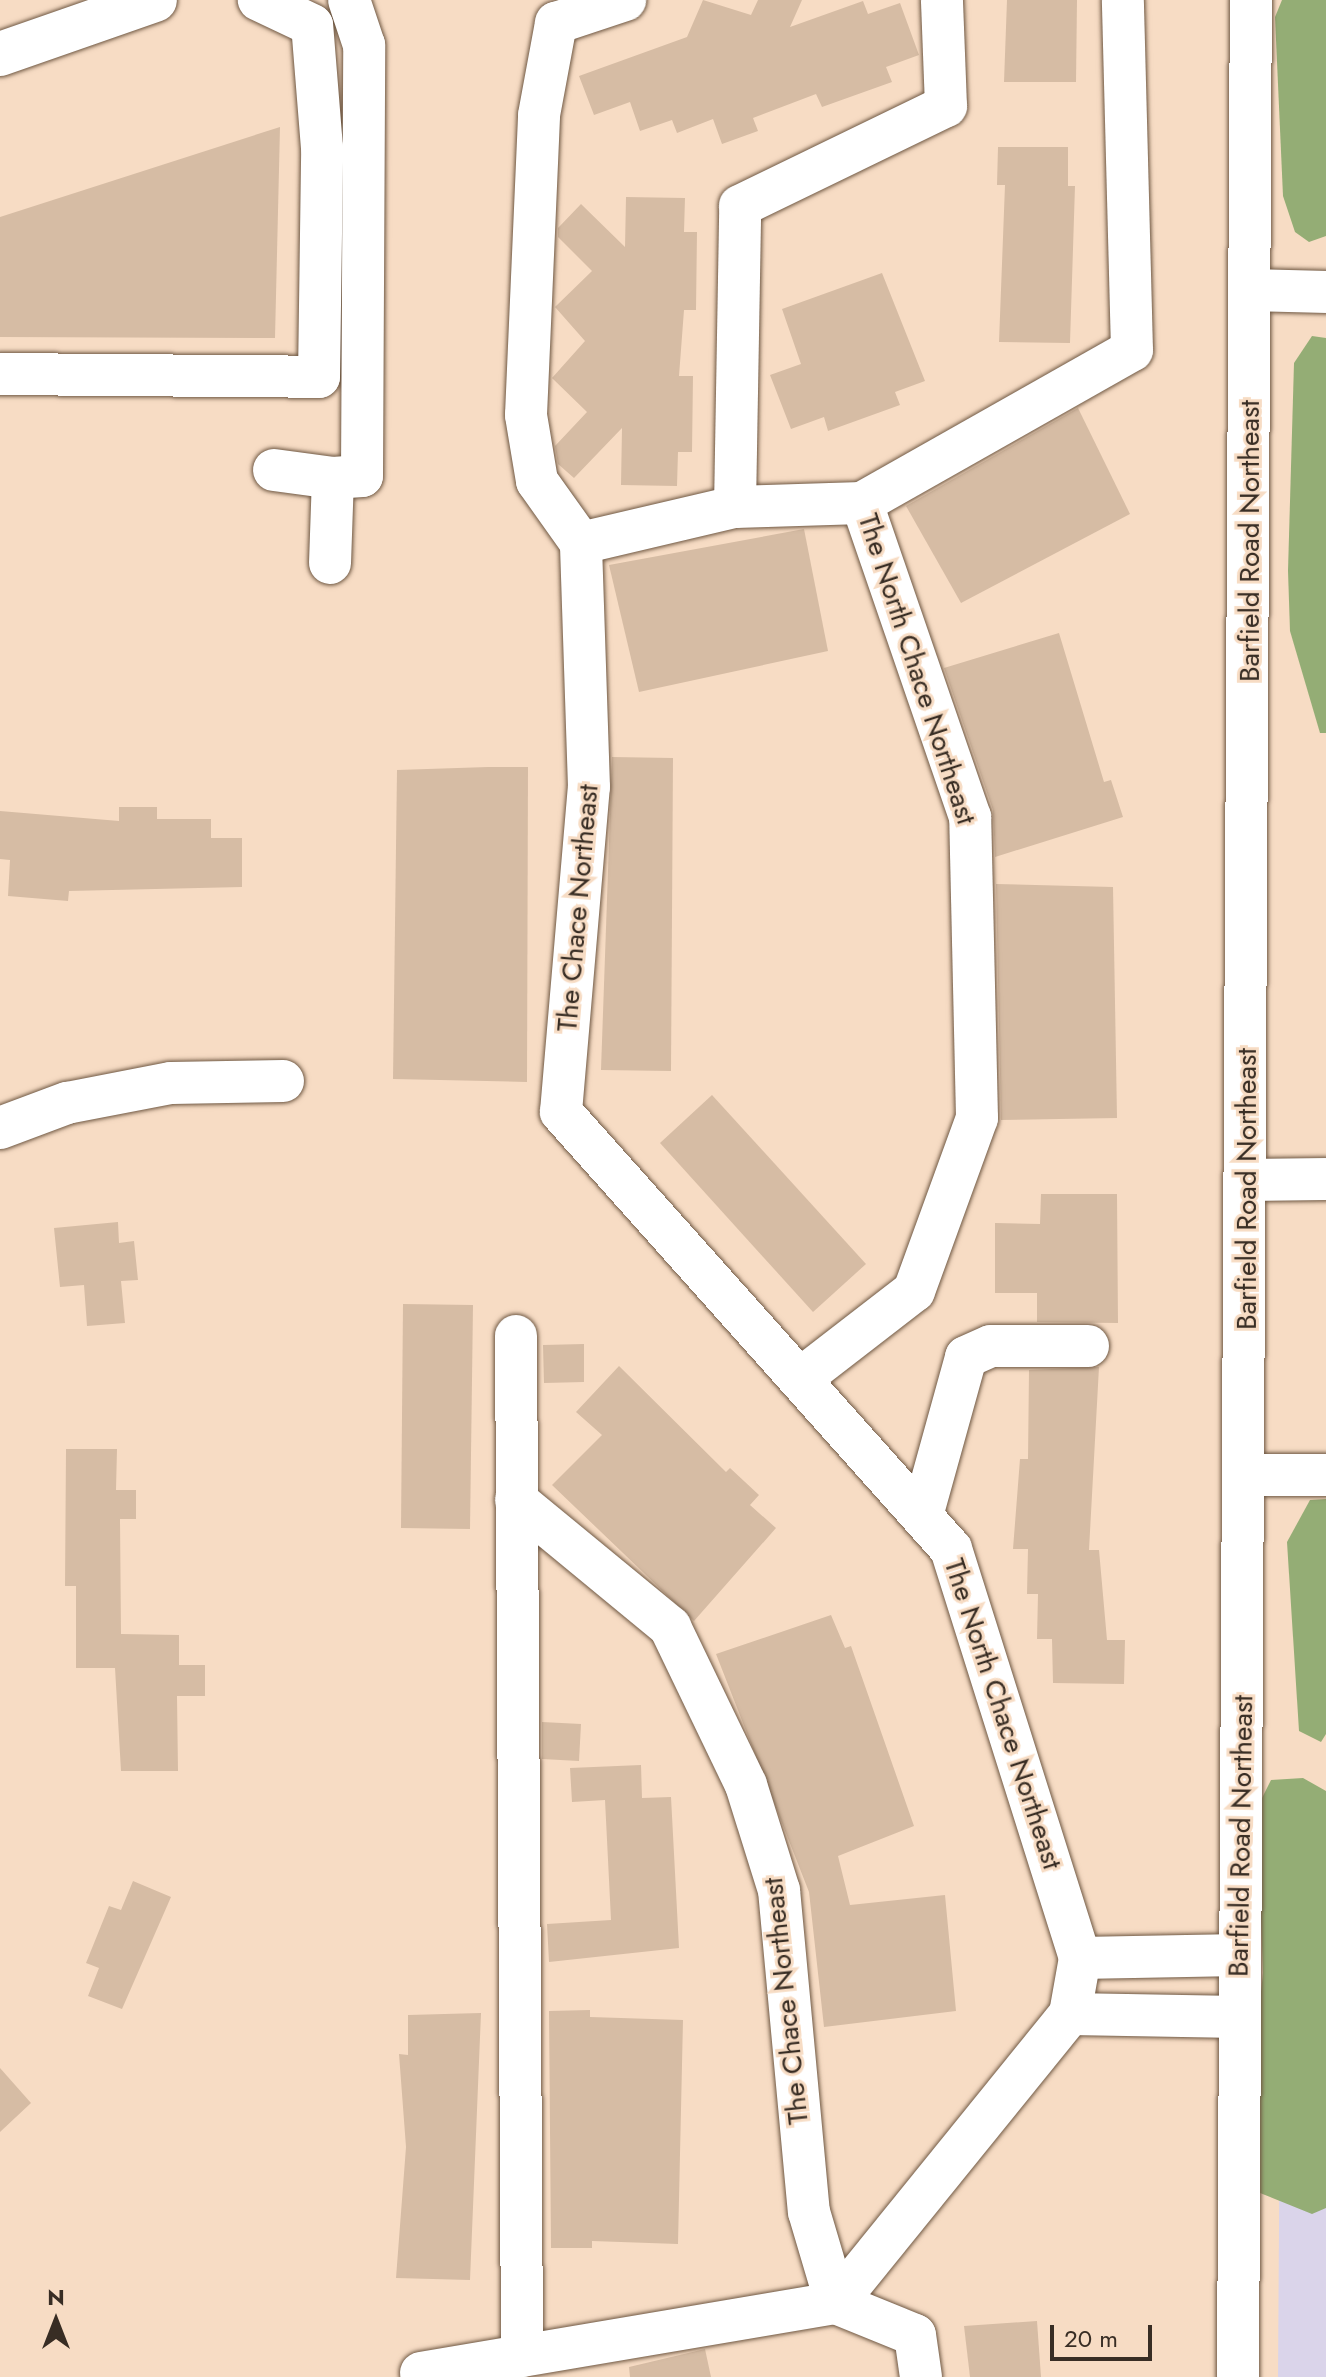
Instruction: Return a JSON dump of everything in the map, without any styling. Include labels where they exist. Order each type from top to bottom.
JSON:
[{"type":"main road","points":[[0,54],[155,0]]},
{"type":"street","points":[[0,374],[319,377],[322,148],[312,25],[259,0]]},
{"type":"street","points":[[274,470],[333,478],[362,476],[364,45],[349,0]]},
{"type":"street","points":[[625,0],[556,23],[539,115],[526,415],[537,481],[581,543],[735,507],[862,503]]},
{"type":"street","points":[[735,507],[740,206],[946,106],[942,0]]},
{"type":"street","name":"The North Chace Northeast","points":[[1080,1958],[951,1549],[788,1364],[914,1291],[977,1118],[970,817],[862,503],[1132,350],[1123,0]]},
{"type":"street","name":"Barfield Road Northeast","points":[[1238,2377],[1247,1180],[1251,0]]},
{"type":"street","points":[[1251,290],[1326,292]]},
{"type":"street","points":[[330,563],[333,478]]},
{"type":"street","name":"The Chace Northeast","points":[[581,543],[589,787],[561,1112],[788,1364]]},
{"type":"street","points":[[0,1128],[67,1103],[171,1083],[283,1081]]},
{"type":"street","points":[[1247,1180],[1326,1179]]},
{"type":"street","points":[[516,1336],[522,2356]]},
{"type":"street","points":[[922,1516],[943,1418],[966,1357],[991,1346],[1088,1346]]},
{"type":"street","points":[[1245,1475],[1326,1475]]},
{"type":"street","name":"The Chace Northeast","points":[[516,1500],[670,1627],[746,1785],[779,1890],[809,2212],[836,2303]]},
{"type":"street","points":[[836,2303],[1070,2014],[1080,1958],[1240,1955]]},
{"type":"street","points":[[1070,2014],[1239,2017]]},
{"type":"street","points":[[421,2373],[836,2303],[915,2335],[921,2377]]},
{"type":"shaded area","points":[[1280,2077],[1326,2077],[1326,2377],[1278,2377]]},
{"type":"green space","points":[[1282,0],[1326,0],[1326,236],[1309,242],[1295,232],[1283,196],[1275,17]]},
{"type":"green space","points":[[1312,336],[1326,338],[1326,733],[1320,733],[1290,631],[1288,571],[1294,363]]},
{"type":"green space","points":[[1326,1499],[1326,1734],[1321,1742],[1299,1731],[1287,1542],[1310,1500]]},
{"type":"green space","points":[[1303,1778],[1326,1791],[1326,2208],[1312,2214],[1255,2191],[1251,2085],[1263,1973],[1257,1808],[1271,1780]]},
{"type":"building","points":[[703,0],[751,15],[758,0],[802,0],[790,27],[863,1],[868,14],[900,3],[919,55],[886,67],[892,82],[822,107],[816,94],[753,118],[758,131],[722,144],[713,119],[677,133],[672,120],[640,131],[630,102],[594,115],[579,76],[687,37]]},
{"type":"building","points":[[1007,0],[1077,0],[1076,82],[1004,82]]},
{"type":"building","points":[[280,127],[275,338],[0,337],[0,217]]},
{"type":"building","points":[[998,147],[1068,147],[1068,186],[1075,186],[1070,343],[999,342],[1005,185],[997,185]]},
{"type":"building","points":[[626,197],[685,198],[684,232],[697,232],[696,310],[684,310],[679,376],[693,376],[692,452],[678,452],[677,486],[621,485],[622,428],[574,478],[558,464],[555,446],[587,412],[552,378],[585,341],[555,307],[592,271],[558,237],[558,228],[581,204],[625,247]]},
{"type":"building","points":[[882,273],[925,381],[895,392],[900,405],[828,431],[824,417],[791,429],[770,375],[801,364],[782,309]]},
{"type":"building","points":[[1078,408],[1130,514],[961,603],[906,506]]},
{"type":"building","points":[[804,529],[828,651],[639,692],[609,565]]},
{"type":"building","points":[[1059,633],[1104,782],[1111,780],[1123,817],[995,857],[993,810],[944,668]]},
{"type":"building","points":[[612,757],[673,758],[671,1071],[601,1070]]},
{"type":"building","points":[[528,767],[527,1082],[393,1079],[397,770]]},
{"type":"building","points":[[119,807],[157,807],[157,819],[211,819],[211,838],[242,838],[242,887],[69,891],[68,901],[8,896],[10,860],[0,859],[0,811],[119,821]]},
{"type":"building","points":[[996,884],[1113,887],[1117,1118],[1001,1120]]},
{"type":"building","points":[[712,1095],[866,1264],[813,1312],[660,1143]]},
{"type":"building","points":[[1041,1194],[1117,1194],[1118,1323],[1037,1322],[1037,1293],[995,1293],[995,1223],[1040,1224]]},
{"type":"building","points":[[118,1222],[119,1243],[134,1241],[138,1280],[121,1281],[125,1323],[87,1326],[84,1285],[60,1287],[54,1228]]},
{"type":"building","points":[[403,1304],[473,1305],[470,1529],[401,1528]]},
{"type":"building","points":[[584,1344],[584,1382],[544,1383],[543,1345]]},
{"type":"building","points":[[619,1366],[726,1472],[730,1468],[759,1495],[750,1505],[776,1528],[694,1621],[552,1485],[602,1435],[576,1412]]},
{"type":"building","points":[[1099,1367],[1089,1550],[1099,1550],[1107,1640],[1125,1640],[1124,1684],[1053,1683],[1052,1639],[1037,1639],[1038,1594],[1027,1594],[1028,1549],[1013,1549],[1020,1459],[1028,1459],[1029,1370]]},
{"type":"building","points":[[66,1449],[117,1449],[116,1490],[136,1490],[136,1519],[120,1519],[121,1634],[179,1635],[179,1665],[205,1665],[205,1696],[177,1696],[178,1771],[121,1771],[115,1668],[76,1668],[76,1586],[65,1586]]},
{"type":"building","points":[[831,1615],[845,1648],[851,1646],[914,1826],[838,1856],[850,1905],[945,1895],[956,2011],[824,2027],[809,1892],[716,1654]]},
{"type":"building","points":[[542,1722],[581,1724],[579,1761],[542,1759]]},
{"type":"building","points":[[641,1765],[642,1798],[671,1797],[679,1948],[549,1962],[547,1924],[611,1920],[605,1800],[572,1802],[570,1768]]},
{"type":"building","points":[[133,1881],[171,1897],[122,2009],[88,1996],[99,1968],[86,1963],[109,1906],[121,1910]]},
{"type":"building","points":[[590,2010],[590,2017],[683,2020],[678,2244],[592,2241],[592,2248],[551,2248],[549,2011]]},
{"type":"building","points":[[481,2013],[470,2280],[396,2278],[406,2147],[399,2054],[408,2055],[408,2015]]},
{"type":"building","points":[[0,2068],[31,2103],[0,2132]]},
{"type":"building","points":[[1037,2321],[1041,2377],[970,2377],[964,2326]]},
{"type":"building","points":[[705,2349],[711,2377],[630,2377],[629,2367]]}]
